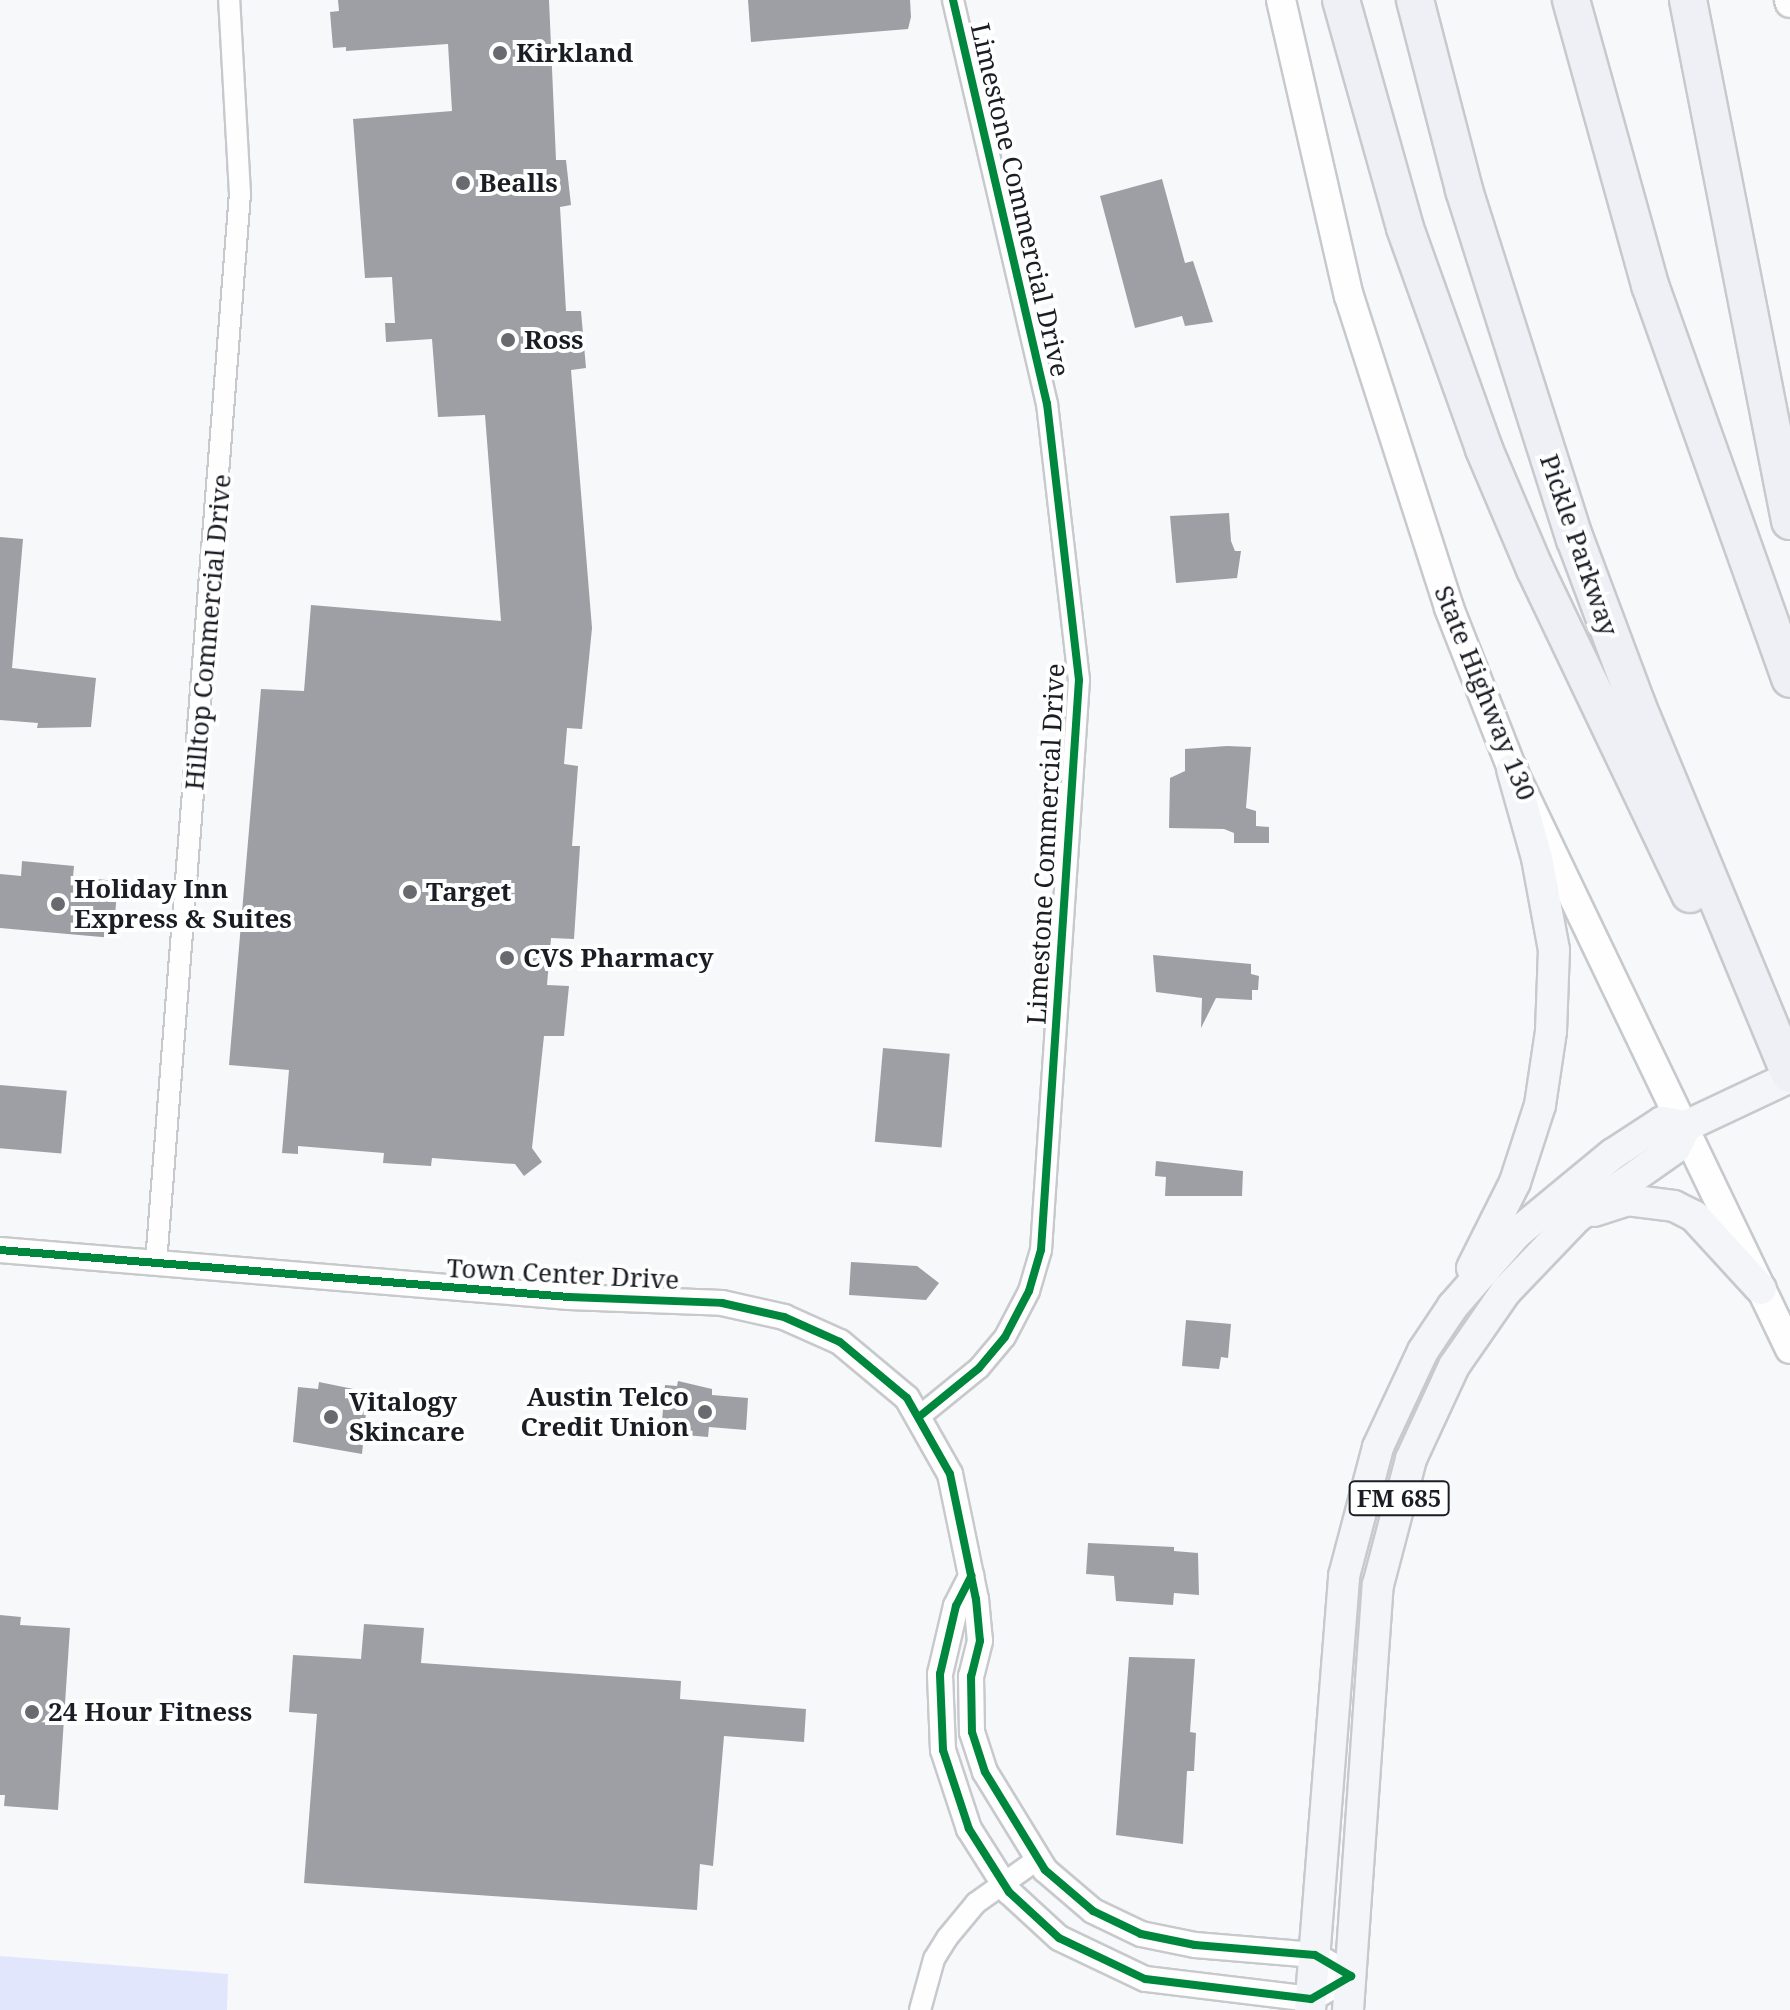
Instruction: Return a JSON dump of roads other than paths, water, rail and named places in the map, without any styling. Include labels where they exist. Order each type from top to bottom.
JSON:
[{"type":"highway","points":[[1341,0],[1405,228],[1484,449],[1535,569],[1696,907],[1770,1033]]},
{"type":"highway","name":"Pickle Parkway","points":[[1415,0],[1477,233],[1575,539],[1770,1033],[1790,1076]]},
{"type":"highway","points":[[1571,0],[1650,285],[1790,679]]},
{"type":"highway","points":[[1688,0],[1790,521]]},
{"type":"main road","name":"State Highway 130","points":[[1281,0],[1349,296],[1390,437],[1512,769],[1686,1126],[1790,1349]]},
{"type":"main road","name":"FM 685","points":[[1311,2005],[1344,1576],[1357,1513],[1403,1389],[1453,1306],[1515,1182],[1540,1105],[1551,1031],[1554,950],[1537,858],[1512,769]]},
{"type":"main road","name":"FM 685","points":[[1453,1306],[1558,1195],[1662,1122],[1686,1126],[1790,1076]]},
{"type":"main road","name":"FM 685","points":[[1348,2010],[1378,1585],[1393,1518],[1411,1459],[1454,1366],[1506,1291],[1577,1217],[1675,1148],[1686,1126]]},
{"type":"main road","points":[[1577,1217],[1627,1200],[1670,1204],[1694,1216],[1761,1289]]},
{"type":"street","name":"Hilltop Commercial Drive","points":[[156,1263],[175,1065],[240,194],[229,0]]},
{"type":"street","name":"Limestone Commercial Drive","points":[[920,1416],[979,1368],[1005,1337],[1029,1291],[1041,1250],[1079,680],[1047,404],[953,0]]},
{"type":"street","name":"Town Center Drive","points":[[0,1250],[569,1297],[722,1303],[784,1317],[840,1342],[907,1398],[920,1416],[950,1474],[966,1532],[980,1641],[971,1676],[972,1732],[985,1772],[1038,1859],[1093,1911],[1141,1934],[1195,1945],[1315,1955],[1351,1976]]},
{"type":"street","points":[[971,1576],[956,1606],[940,1674],[943,1750],[952,1791],[1003,1884],[1059,1938],[1101,1961],[1145,1979],[1311,2005],[1351,1976]]},
{"type":"street","points":[[940,1674],[971,1676]]},
{"type":"street","points":[[920,2010],[929,1972],[947,1938],[976,1903],[1038,1859]]},
{"type":"street","points":[[1195,1945],[1198,1988]]},
{"type":"place","name":"Kirkland","points":[[500,53]]},
{"type":"place","name":"Bealls","points":[[463,183]]},
{"type":"place","name":"Ross","points":[[508,340]]},
{"type":"place","name":"Target","points":[[410,892]]},
{"type":"place","name":"Holiday Inn Express & Suites","points":[[58,904]]},
{"type":"place","name":"CVS Pharmacy","points":[[507,958]]},
{"type":"place","name":"Austin Telco Credit Union","points":[[705,1412]]},
{"type":"place","name":"Vitalogy Skincare","points":[[331,1417]]},
{"type":"place","name":"24 Hour Fitness","points":[[32,1712]]}]
